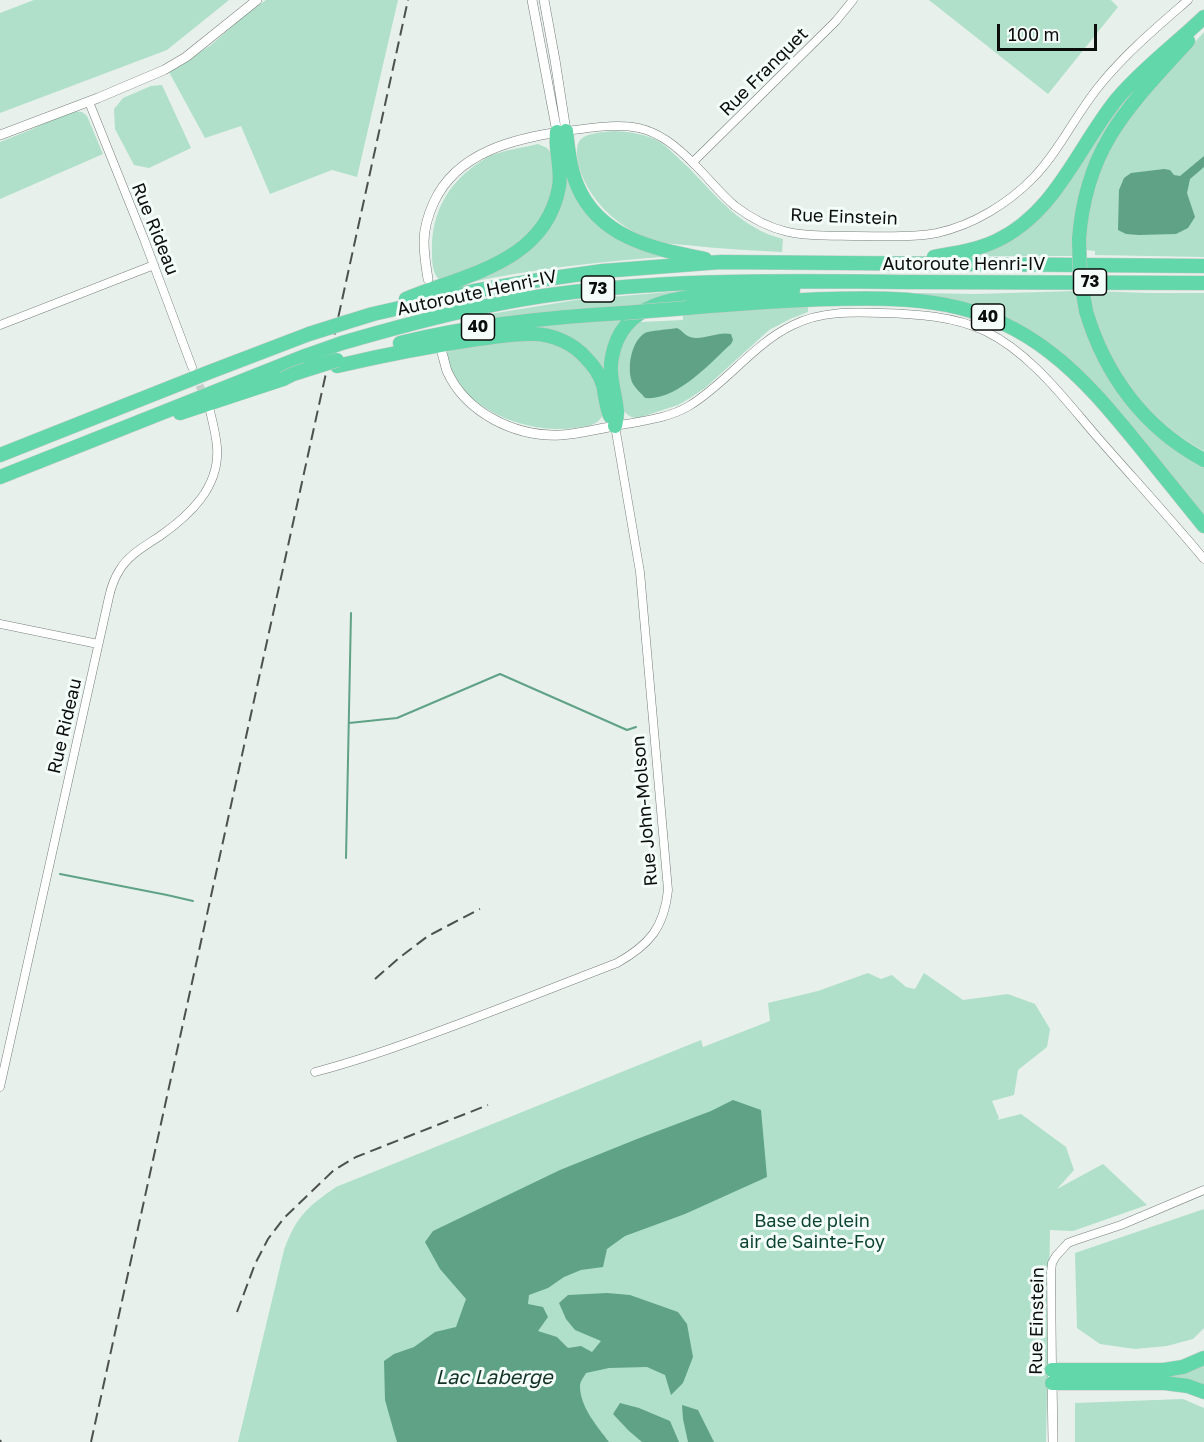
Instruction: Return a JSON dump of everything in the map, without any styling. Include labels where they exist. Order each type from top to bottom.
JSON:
[{"type":"highway","points":[[894,263],[977,248],[1004,237],[1019,227],[1051,196],[1124,91],[1151,63],[1204,17]]},
{"type":"highway","points":[[1204,24],[1131,103],[1110,134],[1088,183],[1079,239],[1080,276],[1086,311],[1104,358],[1117,381],[1141,412],[1167,435],[1204,460]]},
{"type":"highway","points":[[561,131],[578,188],[585,200],[603,220],[632,240],[650,247],[721,262]]},
{"type":"highway","points":[[373,314],[433,288],[488,269],[523,248],[536,236],[555,204],[560,171],[556,144],[561,131]]},
{"type":"highway","name":"Autoroute Henri-IV","points":[[0,455],[309,334],[373,314],[474,291],[539,280],[603,271],[721,262],[1204,267]]},
{"type":"highway","name":"Autoroute Henri-IV","points":[[0,477],[342,343],[458,312],[570,292],[629,286],[740,281],[1204,283]]},
{"type":"highway","points":[[615,426],[617,413],[611,361],[614,345],[624,327],[633,317],[660,303],[686,296],[773,291],[921,289],[1049,282]]},
{"type":"highway","name":"40","points":[[92,440],[293,374],[418,338],[478,327],[549,318],[793,300],[906,299],[950,304],[972,310],[1022,333],[1041,346],[1080,379],[1118,420],[1204,526]]},
{"type":"highway","points":[[337,363],[439,344],[535,334],[572,345],[585,356],[602,382],[608,414],[615,426]]},
{"type":"highway","points":[[0,450],[25,445]]},
{"type":"highway","points":[[1052,1376],[1170,1370],[1190,1365],[1204,1358]]},
{"type":"highway","points":[[1052,1376],[1173,1383],[1204,1392]]},
{"type":"street","points":[[0,135],[89,102],[164,70],[186,57],[257,0]]},
{"type":"street","points":[[532,0],[561,131]]},
{"type":"street","points":[[544,0],[555,60],[561,131]]},
{"type":"street","name":"Rue Franquet","points":[[693,162],[836,21],[853,0]]},
{"type":"street","name":"Rue Einstein","points":[[428,279],[424,241],[427,220],[446,182],[467,162],[497,146],[561,131],[602,126],[635,126],[667,140],[693,162],[732,203],[749,216],[788,233],[900,236],[936,233],[960,226],[1008,200],[1034,177],[1083,107],[1115,67],[1188,0]]},
{"type":"street","name":"Rue Rideau","points":[[89,102],[192,368]]},
{"type":"street","points":[[0,325],[154,265]]},
{"type":"street","points":[[442,353],[455,385],[466,399],[492,419],[511,427],[543,435],[561,435],[670,415],[689,406],[707,393],[777,334],[814,317],[832,312],[853,312],[950,320],[982,329],[1019,352],[1060,395],[1204,559]]},
{"type":"street","name":"Rue Rideau","points":[[0,1087],[109,597],[119,570],[137,551],[184,518],[208,488],[216,464],[217,448],[210,411]]},
{"type":"street","name":"Rue John-Molson","points":[[315,1072],[394,1048],[617,963],[649,941],[665,910],[668,890],[640,572],[615,426]]},
{"type":"street","points":[[0,624],[99,644]]},
{"type":"street","points":[[0,1038],[10,1040]]},
{"type":"street","name":"Rue Einstein","points":[[1053,1442],[1051,1272],[1058,1253],[1068,1243],[1121,1226],[1204,1190]]},
{"type":"green space","points":[[34,0],[229,0],[167,50],[0,113],[0,13]]},
{"type":"green space","points":[[266,0],[398,0],[357,177],[332,170],[270,194],[241,126],[205,138],[169,72],[211,45]]},
{"type":"green space","points":[[929,0],[1111,0],[1118,7],[1048,94]]},
{"type":"green space","points":[[1204,32],[1204,257],[1095,255],[1095,251],[1085,250],[1091,201],[1100,170],[1111,145],[1144,99]]},
{"type":"green space","points":[[162,85],[191,148],[149,168],[134,165],[115,129],[114,109],[123,98],[151,86]]},
{"type":"green space","points":[[1121,103],[1123,104],[1091,158],[1085,176],[1076,213],[1072,256],[976,256],[976,253],[1017,236]]},
{"type":"green space","points":[[70,111],[82,112],[87,116],[103,154],[0,199],[0,142]]},
{"type":"green space","points":[[615,131],[638,134],[660,142],[742,219],[755,228],[783,239],[782,252],[662,243],[642,236],[618,222],[591,192],[579,167],[577,153],[578,143],[583,137]]},
{"type":"green space","points":[[538,144],[547,148],[551,153],[555,181],[547,207],[533,230],[504,254],[463,272],[439,279],[433,263],[433,232],[439,210],[450,191],[465,173],[489,156]]},
{"type":"green space","points":[[567,169],[585,209],[661,253],[661,257],[566,266],[471,282],[470,279],[523,252]]},
{"type":"green space","points":[[680,291],[681,294],[645,306],[575,309],[485,321],[484,315],[576,300]]},
{"type":"green space","points":[[1076,291],[1082,319],[1092,345],[1119,394],[1157,435],[1204,467],[1204,519],[1058,351],[918,295],[918,293]]},
{"type":"green space","points":[[1089,291],[1204,293],[1204,451],[1170,429],[1141,401],[1129,385],[1108,350],[1090,301]]},
{"type":"green space","points":[[808,305],[808,312],[769,330],[705,388],[678,405],[638,418],[628,415],[621,406],[616,358],[625,334],[640,322],[683,320],[683,313]]},
{"type":"green space","points":[[628,318],[603,376],[587,351],[516,329],[575,321]]},
{"type":"green space","points":[[511,339],[548,340],[572,350],[595,377],[603,415],[601,419],[591,425],[575,428],[536,427],[495,414],[477,403],[452,372],[447,352],[475,344]]},
{"type":"green space","name":"Base de plein air de Sainte-Foy","points":[[868,973],[881,979],[892,975],[906,987],[915,989],[924,973],[963,1000],[1008,994],[1035,1004],[1050,1029],[1047,1047],[1018,1070],[1014,1095],[992,1101],[999,1118],[997,1120],[1021,1114],[1066,1147],[1074,1170],[1057,1189],[1103,1164],[1147,1205],[1073,1231],[1050,1230],[1046,1442],[238,1442],[284,1250],[298,1221],[326,1194],[336,1187],[701,1040],[703,1047],[770,1021],[768,1003],[818,991]]},
{"type":"green space","points":[[1204,1209],[1204,1328],[1193,1339],[1167,1346],[1135,1349],[1100,1344],[1077,1328],[1075,1253]]},
{"type":"green space","points":[[1204,1363],[1204,1387],[1090,1374]]},
{"type":"green space","points":[[1183,1399],[1204,1408],[1204,1442],[1075,1442],[1075,1403]]},
{"type":"water","points":[[1204,156],[1204,167],[1190,179],[1187,193],[1195,217],[1188,228],[1176,234],[1139,235],[1126,234],[1118,230],[1119,190],[1124,178],[1131,173],[1164,169],[1180,176]]},
{"type":"water","points":[[677,328],[690,337],[700,338],[726,333],[731,334],[733,340],[703,370],[681,387],[669,394],[645,398],[634,386],[631,378],[631,356],[636,342],[645,333]]},
{"type":"water","name":"Lac Laberge","points":[[733,1100],[761,1110],[767,1177],[685,1214],[625,1236],[607,1249],[603,1267],[581,1270],[564,1277],[548,1288],[529,1295],[528,1304],[543,1307],[548,1317],[538,1331],[557,1337],[568,1348],[581,1346],[592,1352],[601,1341],[575,1330],[566,1319],[559,1303],[568,1295],[607,1293],[630,1295],[678,1312],[687,1324],[693,1357],[683,1383],[671,1395],[665,1375],[647,1367],[609,1368],[586,1373],[580,1384],[583,1401],[590,1416],[609,1442],[397,1442],[385,1400],[384,1361],[394,1354],[414,1347],[435,1332],[456,1327],[466,1299],[440,1269],[425,1242],[433,1231],[560,1170],[711,1111]]},
{"type":"water","points":[[620,1403],[670,1421],[679,1442],[642,1442],[613,1414]]},
{"type":"water","points":[[682,1405],[698,1410],[714,1442],[688,1442]]},
{"type":"waterway","points":[[346,858],[351,613]]},
{"type":"waterway","points":[[349,723],[397,718],[500,674],[627,730],[636,727]]},
{"type":"waterway","points":[[60,874],[193,901]]},
{"type":"tunnel","points":[[195,374],[205,399]]},
{"type":"railway","points":[[91,1442],[408,0]]},
{"type":"railway","points":[[375,979],[428,936],[480,909]]},
{"type":"railway","points":[[237,1312],[255,1264],[268,1239],[284,1218],[334,1170],[356,1157],[488,1105]]}]
